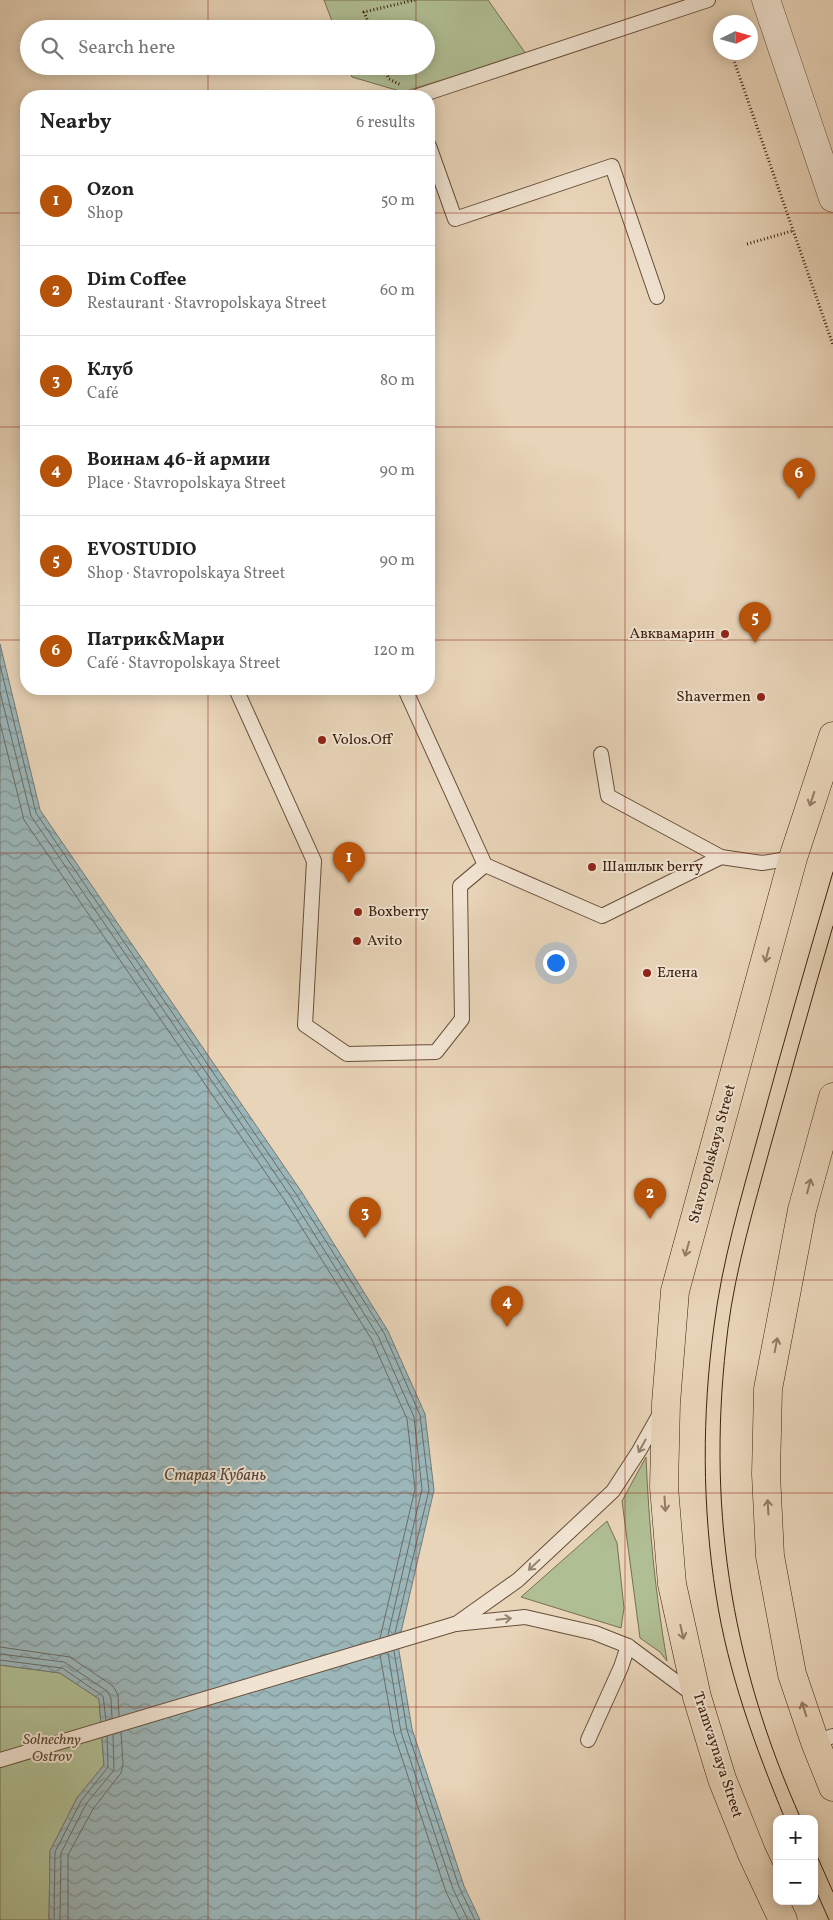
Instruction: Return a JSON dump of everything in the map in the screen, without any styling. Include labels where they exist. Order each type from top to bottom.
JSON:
[{"type":"main road","name":"Stavropolskaya Street","points":[[672,1584],[664,1487],[666,1403],[675,1291],[793,858],[833,736]]},
{"type":"main road","points":[[833,1097],[802,1210],[768,1389],[766,1474],[770,1556],[792,1674],[824,1739],[833,1787]]},
{"type":"main road","name":"Tramvaynaya Street","points":[[672,1584],[697,1697],[722,1779],[752,1854],[783,1920]]},
{"type":"street","points":[[766,0],[833,198]]},
{"type":"lane","points":[[435,90],[708,0]]},
{"type":"lane","points":[[435,163],[455,219],[612,166],[657,297]]},
{"type":"lane","points":[[239,695],[314,861],[305,1025],[347,1054],[436,1052],[462,1019],[460,886],[485,865]]},
{"type":"lane","points":[[408,695],[485,865],[602,916],[721,857]]},
{"type":"lane","points":[[601,754],[608,796],[721,857],[762,863],[793,858]]},
{"type":"lane","points":[[455,1624],[518,1580],[613,1490],[640,1451],[666,1403]]},
{"type":"lane","points":[[0,1760],[455,1624],[525,1617],[595,1633],[628,1646],[697,1697]]},
{"type":"lane","points":[[588,1740],[621,1667],[628,1646]]},
{"type":"path","points":[[367,20],[364,12],[415,0]]},
{"type":"path","points":[[734,60],[833,345]]},
{"type":"path","points":[[387,75],[389,79]]},
{"type":"path","points":[[747,244],[792,231]]},
{"type":"green space","points":[[324,0],[488,0],[526,54],[409,90],[396,90],[352,77],[351,75],[435,75],[435,20],[332,20]]},
{"type":"green space","points":[[646,1457],[653,1559],[667,1661],[660,1652],[640,1638],[622,1501]]},
{"type":"green space","points":[[607,1521],[617,1543],[624,1608],[621,1628],[521,1597]]},
{"type":"green space","name":"Solnechny Ostrov","points":[[0,1665],[60,1673],[99,1699],[104,1765],[77,1798],[50,1851],[49,1920],[0,1920]]},
{"type":"water","name":"Старая Кубань","points":[[0,644],[40,810],[301,1191],[388,1331],[425,1414],[434,1490],[398,1645],[412,1729],[464,1886],[480,1920],[49,1920],[50,1851],[77,1798],[104,1765],[99,1699],[60,1673],[0,1665]]},
{"type":"tram line","points":[[783,1815],[744,1709],[721,1624],[711,1562],[708,1528],[705,1460],[707,1393],[717,1302],[733,1230],[785,1037],[833,872]]},
{"type":"tram line","points":[[799,1815],[776,1759],[756,1699],[740,1639],[729,1578],[722,1517],[720,1455],[722,1392],[731,1305],[741,1260],[770,1148],[833,926]]},
{"type":"tram line","points":[[818,1858],[833,1892]]},
{"type":"tram line","points":[[818,1895],[829,1920]]},
{"type":"place","name":"Патрик&Мари","points":[[799,499]]},
{"type":"place","name":"Авквамарин","points":[[725,634]]},
{"type":"place","name":"EVOSTUDIO","points":[[755,643]]},
{"type":"place","name":"Shavermen","points":[[761,697]]},
{"type":"place","name":"Volos.Off","points":[[322,740]]},
{"type":"place","name":"Шашлык berry","points":[[592,867]]},
{"type":"place","name":"Ozon","points":[[349,883]]},
{"type":"place","name":"Boxberry","points":[[358,912]]},
{"type":"place","name":"Avito","points":[[357,941]]},
{"type":"place","name":"Елена","points":[[647,973]]},
{"type":"place","name":"Dim Coffee","points":[[650,1219]]},
{"type":"place","name":"Клуб","points":[[365,1238]]},
{"type":"place","name":"Воинам 46-й армии","points":[[507,1327]]}]
